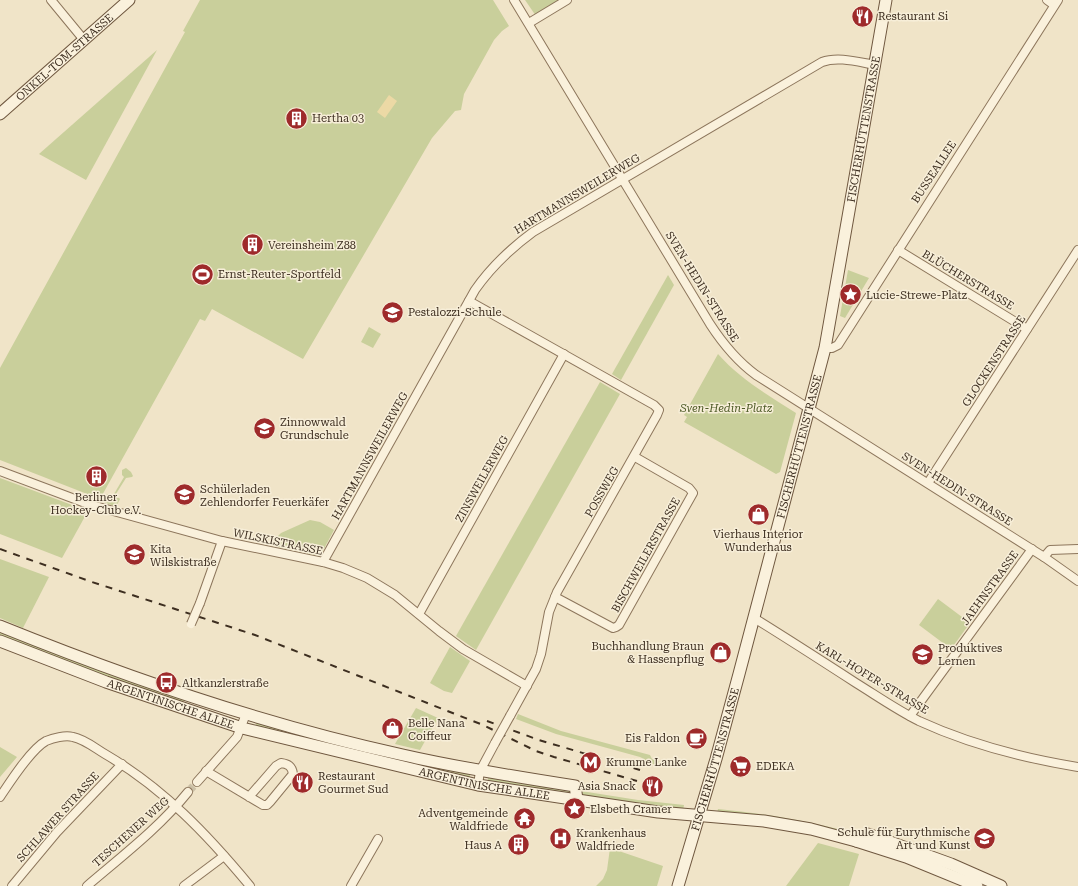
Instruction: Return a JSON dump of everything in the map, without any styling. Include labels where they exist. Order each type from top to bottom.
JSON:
[{"type":"main road","name":"ONKEL-TOM-STRASSE","points":[[0,114],[129,0]]},
{"type":"main road","name":"FISCHERHÜTTENSTRASSE","points":[[678,886],[716,760],[825,348],[876,65],[886,0]]},
{"type":"main road","name":"ARGENTINISCHE ALLEE","points":[[0,626],[98,665],[246,714],[346,742],[403,755],[480,771],[575,786],[577,799]]},
{"type":"main road","name":"ARGENTINISCHE ALLEE","points":[[0,641],[120,687],[242,728],[478,785],[577,799],[602,805],[698,816],[776,822],[811,829],[856,841],[906,857],[977,886]]},
{"type":"main road","points":[[856,841],[868,834],[951,864],[1001,886]]},
{"type":"street","points":[[51,0],[84,40]]},
{"type":"street","name":"SVEN-HEDIN-STRASSE","points":[[514,0],[710,324],[730,352],[743,366],[1044,557],[1078,582]]},
{"type":"street","points":[[529,23],[568,0]]},
{"type":"street","points":[[1047,0],[1056,2]]},
{"type":"street","name":"BUSSEALLEE","points":[[825,348],[832,348],[838,345],[1056,2]]},
{"type":"street","name":"HARTMANNSWEILERWEG","points":[[324,562],[475,290],[487,274],[518,242],[622,179],[822,62],[827,60],[839,60],[876,65]]},
{"type":"street","name":"BLÜCHERSTRASSE","points":[[898,250],[1027,329]]},
{"type":"street","name":"GLOCKENSTRASSE","points":[[928,483],[1078,250]]},
{"type":"street","name":"POSSWEG","points":[[469,301],[657,407],[659,410],[635,457],[555,597],[536,669],[480,771],[478,785]]},
{"type":"street","name":"ZINSWEILERWEG","points":[[419,614],[564,354]]},
{"type":"street","name":"BISCHWEILERSTRASSE","points":[[555,597],[613,628],[619,625],[693,493],[691,489],[635,457]]},
{"type":"street","name":"WILSKISTRASSE","points":[[0,471],[88,504],[222,541],[324,562],[343,568],[367,578],[395,595],[470,653],[527,686]]},
{"type":"street","points":[[191,624],[222,541]]},
{"type":"street","points":[[1044,557],[1050,550],[1078,549]]},
{"type":"street","name":"JAEHNSTRASSE","points":[[910,716],[1032,550]]},
{"type":"street","name":"KARL-HOFER-STRASSE","points":[[754,618],[910,716],[959,737],[1001,751],[1048,762],[1078,767]]},
{"type":"street","points":[[197,782],[237,737],[242,728],[246,714]]},
{"type":"street","points":[[0,797],[35,750],[46,741],[69,736],[81,739],[122,764],[150,784],[176,806],[224,856],[250,886]]},
{"type":"street","points":[[206,771],[249,797],[263,805],[267,804],[290,779],[293,774],[291,767],[287,764],[281,763],[276,766],[249,797]]},
{"type":"street","name":"SCHLAWER STRASSE","points":[[12,886],[57,832],[122,764]]},
{"type":"street","name":"TESCHENER WEG","points":[[87,886],[146,836],[188,792]]},
{"type":"street","points":[[351,886],[378,838]]},
{"type":"street","points":[[184,886],[224,856]]},
{"type":"green space","name":"Ernst-Reuter-Sportfeld","points":[[200,0],[493,0],[509,26],[494,40],[464,94],[461,110],[455,111],[432,138],[303,359],[212,309],[205,321],[200,319],[100,499],[0,460],[0,368],[185,32],[183,31]]},
{"type":"green space","points":[[525,0],[562,0],[536,16]]},
{"type":"green space","points":[[157,50],[86,180],[39,154]]},
{"type":"green space","points":[[848,270],[869,278],[845,318],[840,316]]},
{"type":"green space","points":[[668,275],[674,285],[621,380],[612,374]]},
{"type":"green space","points":[[369,327],[381,334],[373,348],[361,342]]},
{"type":"green space","name":"Sven-Hedin-Platz","points":[[718,354],[745,379],[796,413],[780,472],[776,474],[684,422],[687,417],[684,415]]},
{"type":"green space","points":[[600,382],[620,394],[476,650],[456,636]]},
{"type":"green space","points":[[126,468],[133,476],[126,478],[114,497],[120,499],[116,507],[104,502],[107,494],[114,494],[124,477],[122,475],[122,470]]},
{"type":"green space","points":[[0,478],[88,511],[62,558],[0,534]]},
{"type":"green space","points":[[310,520],[320,522],[334,530],[320,556],[275,546],[277,537],[281,533]]},
{"type":"green space","points":[[0,559],[49,577],[23,628],[0,618]]},
{"type":"green space","points":[[938,599],[970,623],[951,649],[919,625]]},
{"type":"green space","points":[[0,632],[87,666],[184,699],[183,704],[110,679],[0,637]]},
{"type":"green space","points":[[450,647],[470,661],[452,693],[444,691],[430,683]]},
{"type":"green space","points":[[416,708],[438,718],[420,750],[395,744]]},
{"type":"green space","points":[[518,714],[561,731],[650,755],[652,759],[660,762],[659,766],[644,761],[640,757],[556,734],[516,719]]},
{"type":"green space","points":[[257,722],[470,773],[470,779],[255,727]]},
{"type":"green space","points":[[0,747],[17,757],[0,777]]},
{"type":"green space","points":[[488,777],[572,790],[573,794],[488,781]]},
{"type":"green space","points":[[581,791],[638,800],[684,805],[683,811],[580,796]]},
{"type":"green space","points":[[718,809],[754,813],[826,826],[868,838],[916,856],[717,813]]},
{"type":"green space","points":[[818,843],[859,854],[849,886],[786,886]]},
{"type":"green space","points":[[610,848],[663,866],[657,886],[596,886],[603,879],[607,870]]},
{"type":"sand","points":[[389,95],[397,101],[385,118],[377,112]]},
{"type":"tunnel","points":[[188,792],[197,782]]},
{"type":"railway","points":[[0,549],[92,582],[255,635],[483,725],[536,751],[637,781]]},
{"type":"railway","points":[[487,721],[539,740],[640,770]]},
{"type":"place","name":"Restaurant Si","points":[[863,16]]},
{"type":"place","name":"Hertha 03","points":[[296,118]]},
{"type":"place","name":"Vereinsheim Z88","points":[[252,245]]},
{"type":"place","name":"Ernst-Reuter-Sportfeld","points":[[202,274]]},
{"type":"place","name":"Lucie-Strewe-Platz","points":[[850,295]]},
{"type":"place","name":"Pestalozzi-Schule","points":[[393,312]]},
{"type":"place","name":"Zinnowwald Grundschule","points":[[265,428]]},
{"type":"place","name":"Berliner Hockey-Club e.V.","points":[[96,477]]},
{"type":"place","name":"Schülerladen Zehlendorfer Feuerkäfer","points":[[184,495]]},
{"type":"place","name":"Vierhaus Interior Wunderhaus","points":[[758,514]]},
{"type":"place","name":"Kita Wilskistraße","points":[[135,555]]},
{"type":"place","name":"Buchhandlung Braun & Hassenpflug","points":[[720,652]]},
{"type":"place","name":"Produktives Lernen","points":[[922,654]]},
{"type":"place","name":"Altkanzlerstraße","points":[[166,683]]},
{"type":"place","name":"Belle Nana Coiffeur","points":[[393,729]]},
{"type":"place","name":"Eis Faldon","points":[[696,738]]},
{"type":"place","name":"Krumme Lanke","points":[[591,762]]},
{"type":"place","name":"EDEKA","points":[[741,766]]},
{"type":"place","name":"Restaurant Gourmet Sud","points":[[302,782]]},
{"type":"place","name":"Asia Snack","points":[[652,786]]},
{"type":"place","name":"Elsbeth Cramer","points":[[575,809]]},
{"type":"place","name":"Adventgemeinde Waldfriede","points":[[524,819]]},
{"type":"place","name":"Schule für Eurythmische Art und Kunst","points":[[985,838]]},
{"type":"place","name":"Krankenhaus Waldfriede","points":[[560,839]]},
{"type":"place","name":"Haus A","points":[[518,845]]}]
